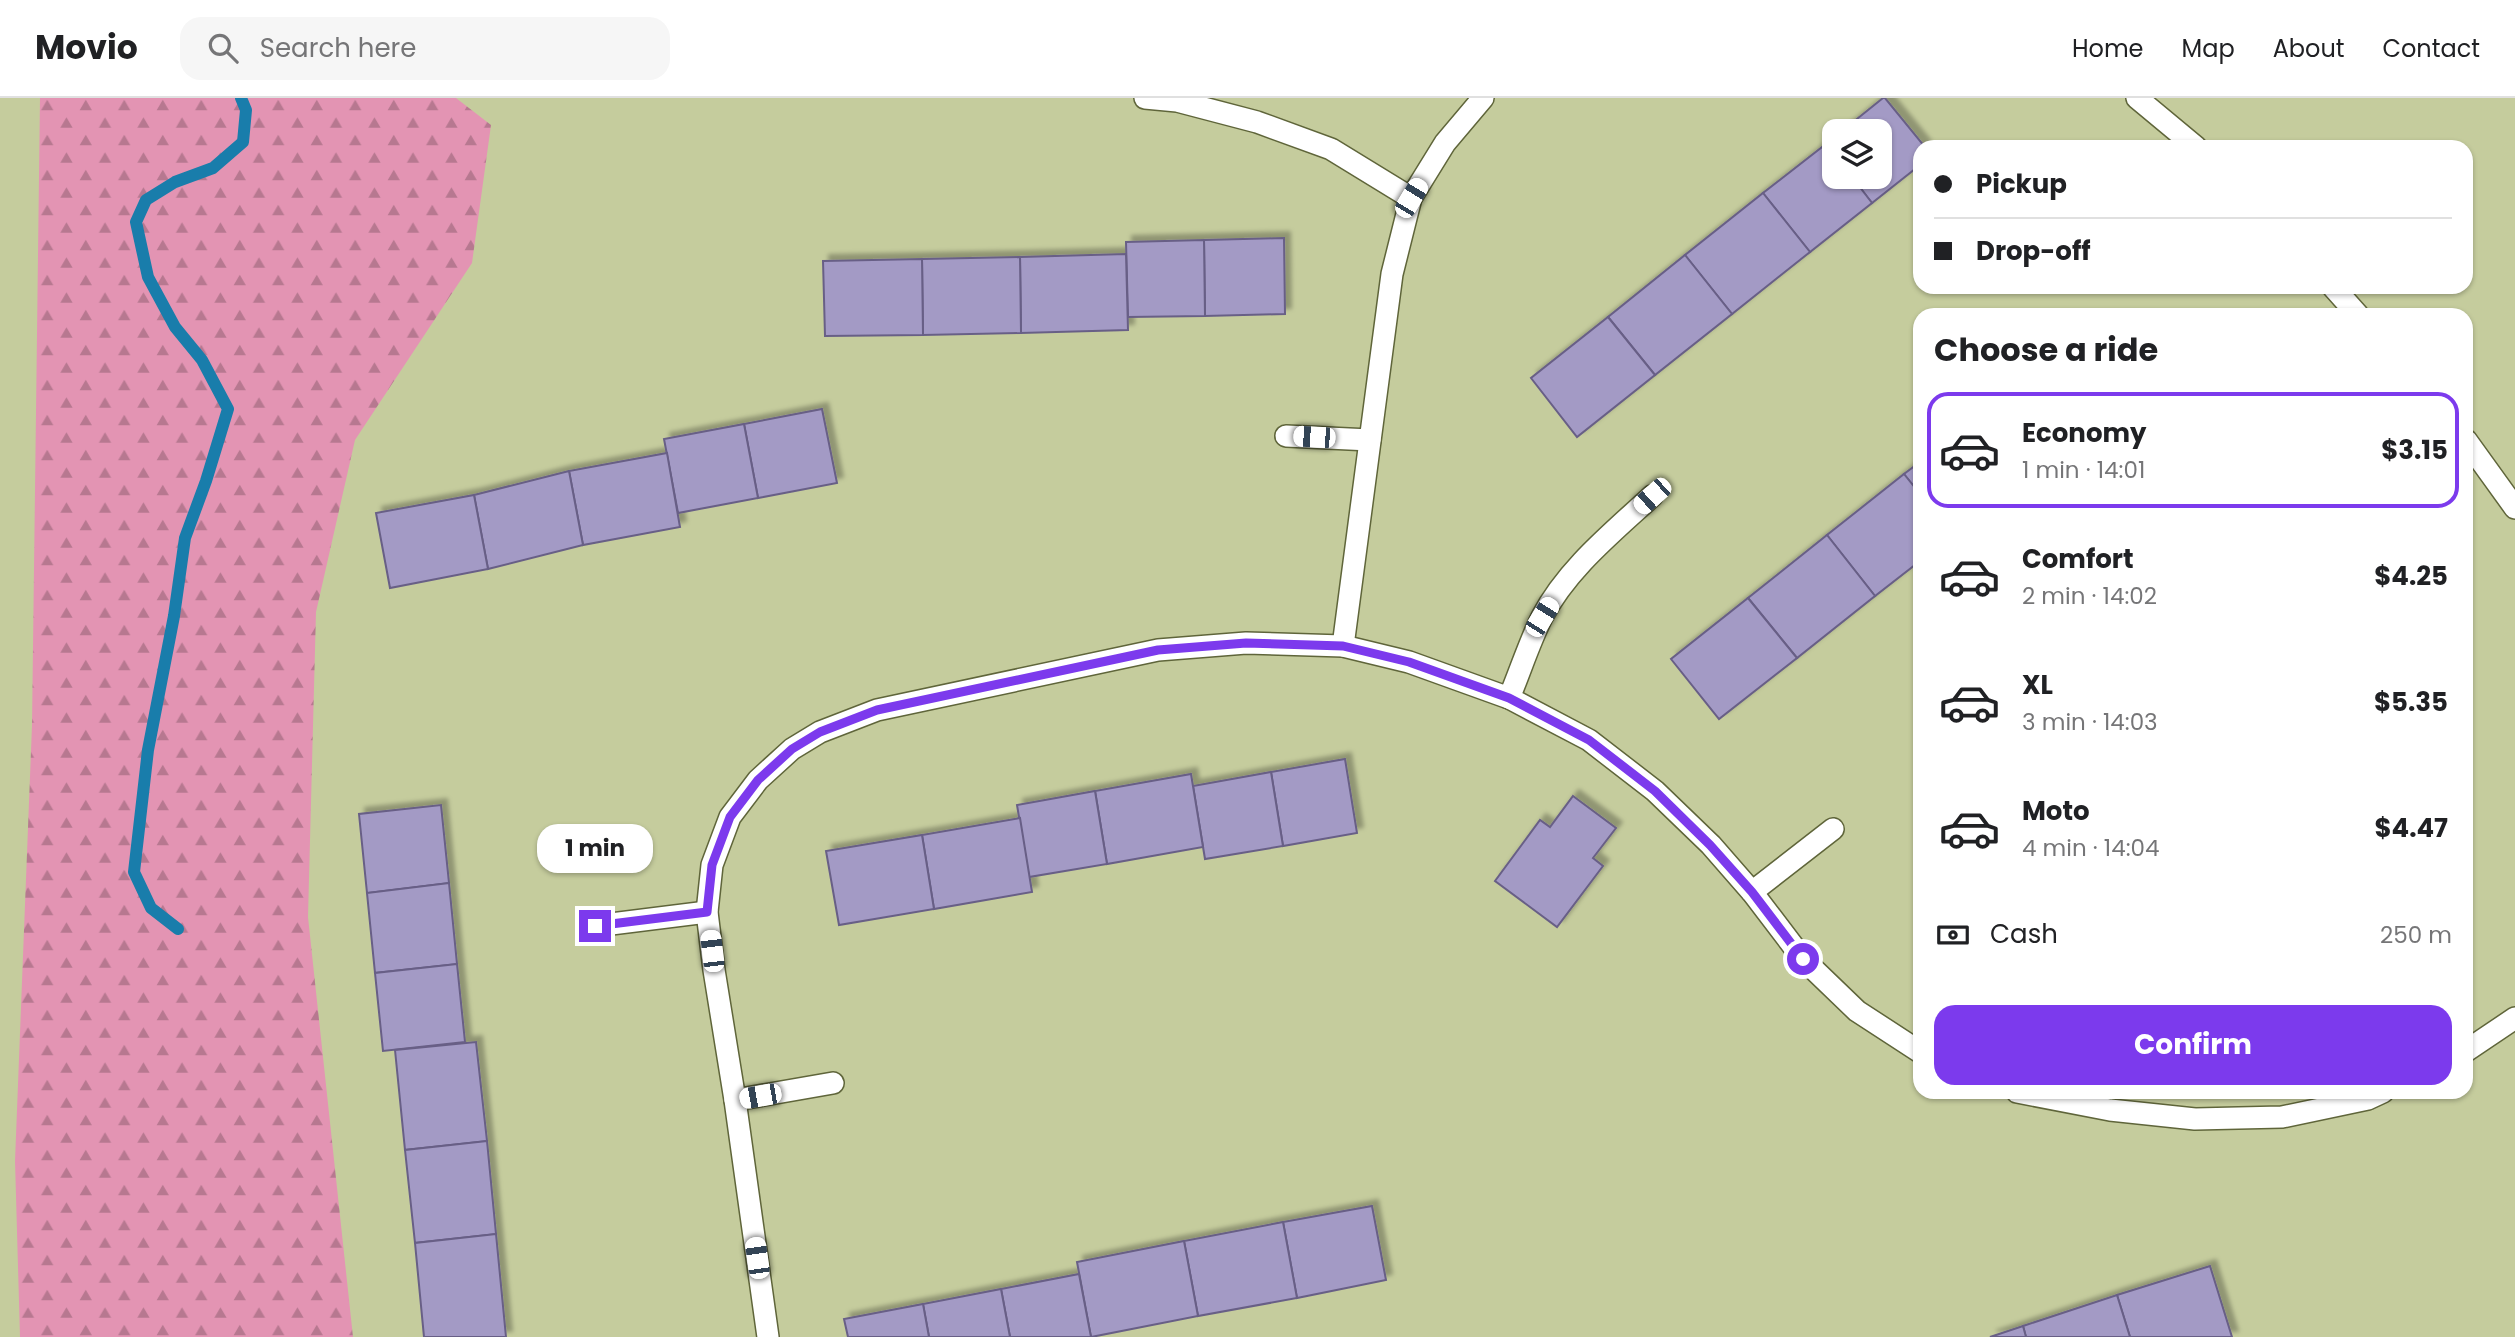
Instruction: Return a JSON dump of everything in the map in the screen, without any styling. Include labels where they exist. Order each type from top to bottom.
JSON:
[{"type":"lane","points":[[1145,98],[1177,101],[1257,122],[1331,149],[1411,198]]},
{"type":"lane","points":[[1343,646],[1392,274],[1411,198],[1445,143],[1483,98]]},
{"type":"lane","points":[[2137,98],[2188,140]]},
{"type":"lane","points":[[2339,294],[2352,308]]},
{"type":"lane","points":[[1286,436],[1370,440]]},
{"type":"lane","points":[[2473,450],[2515,508]]},
{"type":"lane","points":[[1509,698],[1542,617],[1564,584],[1598,545],[1652,496]]},
{"type":"lane","points":[[768,1337],[707,912],[712,865],[730,817],[758,780],[792,749],[820,732],[877,710],[1158,650],[1246,643],[1343,646],[1409,662],[1509,698],[1589,740],[1655,791],[1710,845],[1752,892],[1803,959],[1857,1011],[1913,1047]]},
{"type":"lane","points":[[1752,892],[1833,829]]},
{"type":"lane","points":[[595,926],[707,912]]},
{"type":"lane","points":[[2473,1046],[2515,1018]]},
{"type":"lane","points":[[735,1100],[833,1083]]},
{"type":"lane","points":[[2053,1099],[2110,1110],[2194,1119],[2282,1117],[2368,1099]]},
{"type":"green space","points":[[40,98],[456,98],[491,125],[472,263],[355,440],[316,612],[308,917],[353,1337],[20,1337],[15,1161],[32,725]]},
{"type":"building","points":[[1883,98],[1919,140],[1913,140],[1913,171],[1892,187],[1892,119],[1857,119]]},
{"type":"building","points":[[1822,147],[1822,189],[1861,189],[1872,203],[1810,252],[1763,193]]},
{"type":"building","points":[[1861,189],[1890,189],[1872,203]]},
{"type":"building","points":[[1763,193],[1810,252],[1732,314],[1685,255]]},
{"type":"building","points":[[1284,238],[1285,314],[1205,316],[1204,240]]},
{"type":"building","points":[[1204,240],[1205,316],[1128,317],[1126,242]]},
{"type":"building","points":[[1126,254],[1128,330],[1021,333],[1020,257]]},
{"type":"building","points":[[1685,255],[1732,314],[1655,375],[1608,317]]},
{"type":"building","points":[[1020,257],[1021,333],[923,335],[922,259]]},
{"type":"building","points":[[922,259],[923,335],[825,336],[823,261]]},
{"type":"building","points":[[1608,317],[1655,375],[1577,437],[1531,378]]},
{"type":"building","points":[[822,409],[837,483],[758,498],[744,424]]},
{"type":"building","points":[[744,424],[758,498],[678,513],[664,439]]},
{"type":"building","points":[[667,453],[680,527],[583,545],[569,471]]},
{"type":"building","points":[[1913,467],[1913,485],[1904,474]]},
{"type":"building","points":[[569,471],[583,545],[488,569],[474,495]]},
{"type":"building","points":[[1904,474],[1913,485],[1913,566],[1875,596],[1827,535]]},
{"type":"building","points":[[474,495],[488,569],[390,588],[376,513]]},
{"type":"building","points":[[1827,535],[1875,596],[1797,658],[1748,598]]},
{"type":"building","points":[[1748,598],[1797,658],[1719,719],[1671,659]]},
{"type":"building","points":[[1345,759],[1357,833],[1283,846],[1271,772]]},
{"type":"building","points":[[1271,772],[1283,846],[1205,859],[1193,786]]},
{"type":"building","points":[[1191,774],[1203,847],[1107,864],[1095,791]]},
{"type":"building","points":[[1095,791],[1107,864],[1029,877],[1017,805]]},
{"type":"building","points":[[1573,796],[1616,828],[1593,858],[1603,866],[1557,927],[1495,881],[1540,820],[1550,827]]},
{"type":"building","points":[[441,805],[449,883],[367,893],[359,814]]},
{"type":"building","points":[[1020,818],[1032,892],[934,909],[922,835]]},
{"type":"building","points":[[922,835],[934,909],[839,925],[826,851]]},
{"type":"building","points":[[449,883],[457,964],[375,973],[367,893]]},
{"type":"building","points":[[457,964],[465,1042],[383,1051],[375,973]]},
{"type":"building","points":[[476,1042],[487,1141],[405,1150],[395,1050]]},
{"type":"building","points":[[487,1141],[496,1234],[415,1243],[405,1150]]},
{"type":"building","points":[[1372,1206],[1386,1280],[1297,1298],[1283,1222]]},
{"type":"building","points":[[1283,1222],[1297,1298],[1198,1316],[1184,1241]]},
{"type":"building","points":[[496,1234],[506,1337],[424,1337],[415,1243]]},
{"type":"building","points":[[1184,1241],[1198,1316],[1091,1337],[1077,1262]]},
{"type":"building","points":[[2210,1266],[2232,1337],[2130,1337],[2117,1295]]},
{"type":"building","points":[[1079,1274],[1091,1337],[1010,1337],[1001,1289]]},
{"type":"building","points":[[1001,1289],[1010,1337],[929,1337],[923,1304]]},
{"type":"building","points":[[2117,1295],[2130,1337],[2026,1337],[2023,1326]]},
{"type":"building","points":[[923,1304],[929,1337],[848,1337],[844,1319]]},
{"type":"building","points":[[2023,1326],[2026,1337],[1990,1337]]},
{"type":"waterway","points":[[178,929],[151,908],[134,872],[148,750],[174,616],[185,538],[228,409],[202,360],[175,327],[148,277],[136,222],[146,200],[175,182],[213,168],[243,142],[246,110],[241,98]]},
{"type":"route","points":[[595,926],[707,912],[712,865],[730,817],[758,780],[792,749],[820,732],[877,710],[1158,650],[1246,643],[1343,646],[1409,662],[1509,698],[1589,740],[1655,791],[1710,845],[1752,892],[1803,959]]}]
